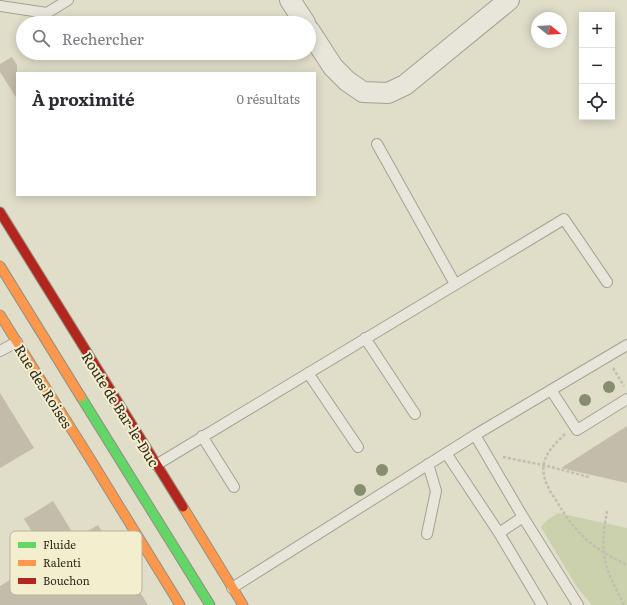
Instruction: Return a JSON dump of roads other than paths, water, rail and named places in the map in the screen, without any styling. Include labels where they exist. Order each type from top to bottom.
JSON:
[{"type":"main road","name":"Route de Bar-le-Duc","points":[[0,212],[243,605]]},
{"type":"main road","name":"Route de Bar-le-Duc","points":[[0,266],[210,605]]},
{"type":"main road","name":"Rue des Roises","points":[[0,315],[135,531]]},
{"type":"main road","name":"Rue des Roises","points":[[142,543],[180,605]]},
{"type":"street","points":[[290,0],[300,16]]},
{"type":"street","points":[[316,41],[333,67],[347,81],[363,92],[388,93],[405,86],[509,0]]},
{"type":"street","points":[[89,456],[109,443]]},
{"type":"lane","points":[[0,6],[47,13],[68,0]]},
{"type":"lane","points":[[377,144],[455,284]]},
{"type":"lane","points":[[156,464],[564,219],[607,282]]},
{"type":"lane","points":[[365,338],[415,414]]},
{"type":"lane","points":[[0,351],[17,342]]},
{"type":"lane","points":[[232,588],[475,435],[627,345]]},
{"type":"lane","points":[[308,373],[358,447]]},
{"type":"lane","points":[[551,390],[577,430],[627,400]]},
{"type":"lane","points":[[475,435],[523,517],[578,605]]},
{"type":"lane","points":[[202,436],[234,487]]},
{"type":"lane","points":[[446,453],[499,532],[542,605]]},
{"type":"lane","points":[[427,534],[436,491],[428,464]]},
{"type":"lane","points":[[499,532],[523,517]]}]
